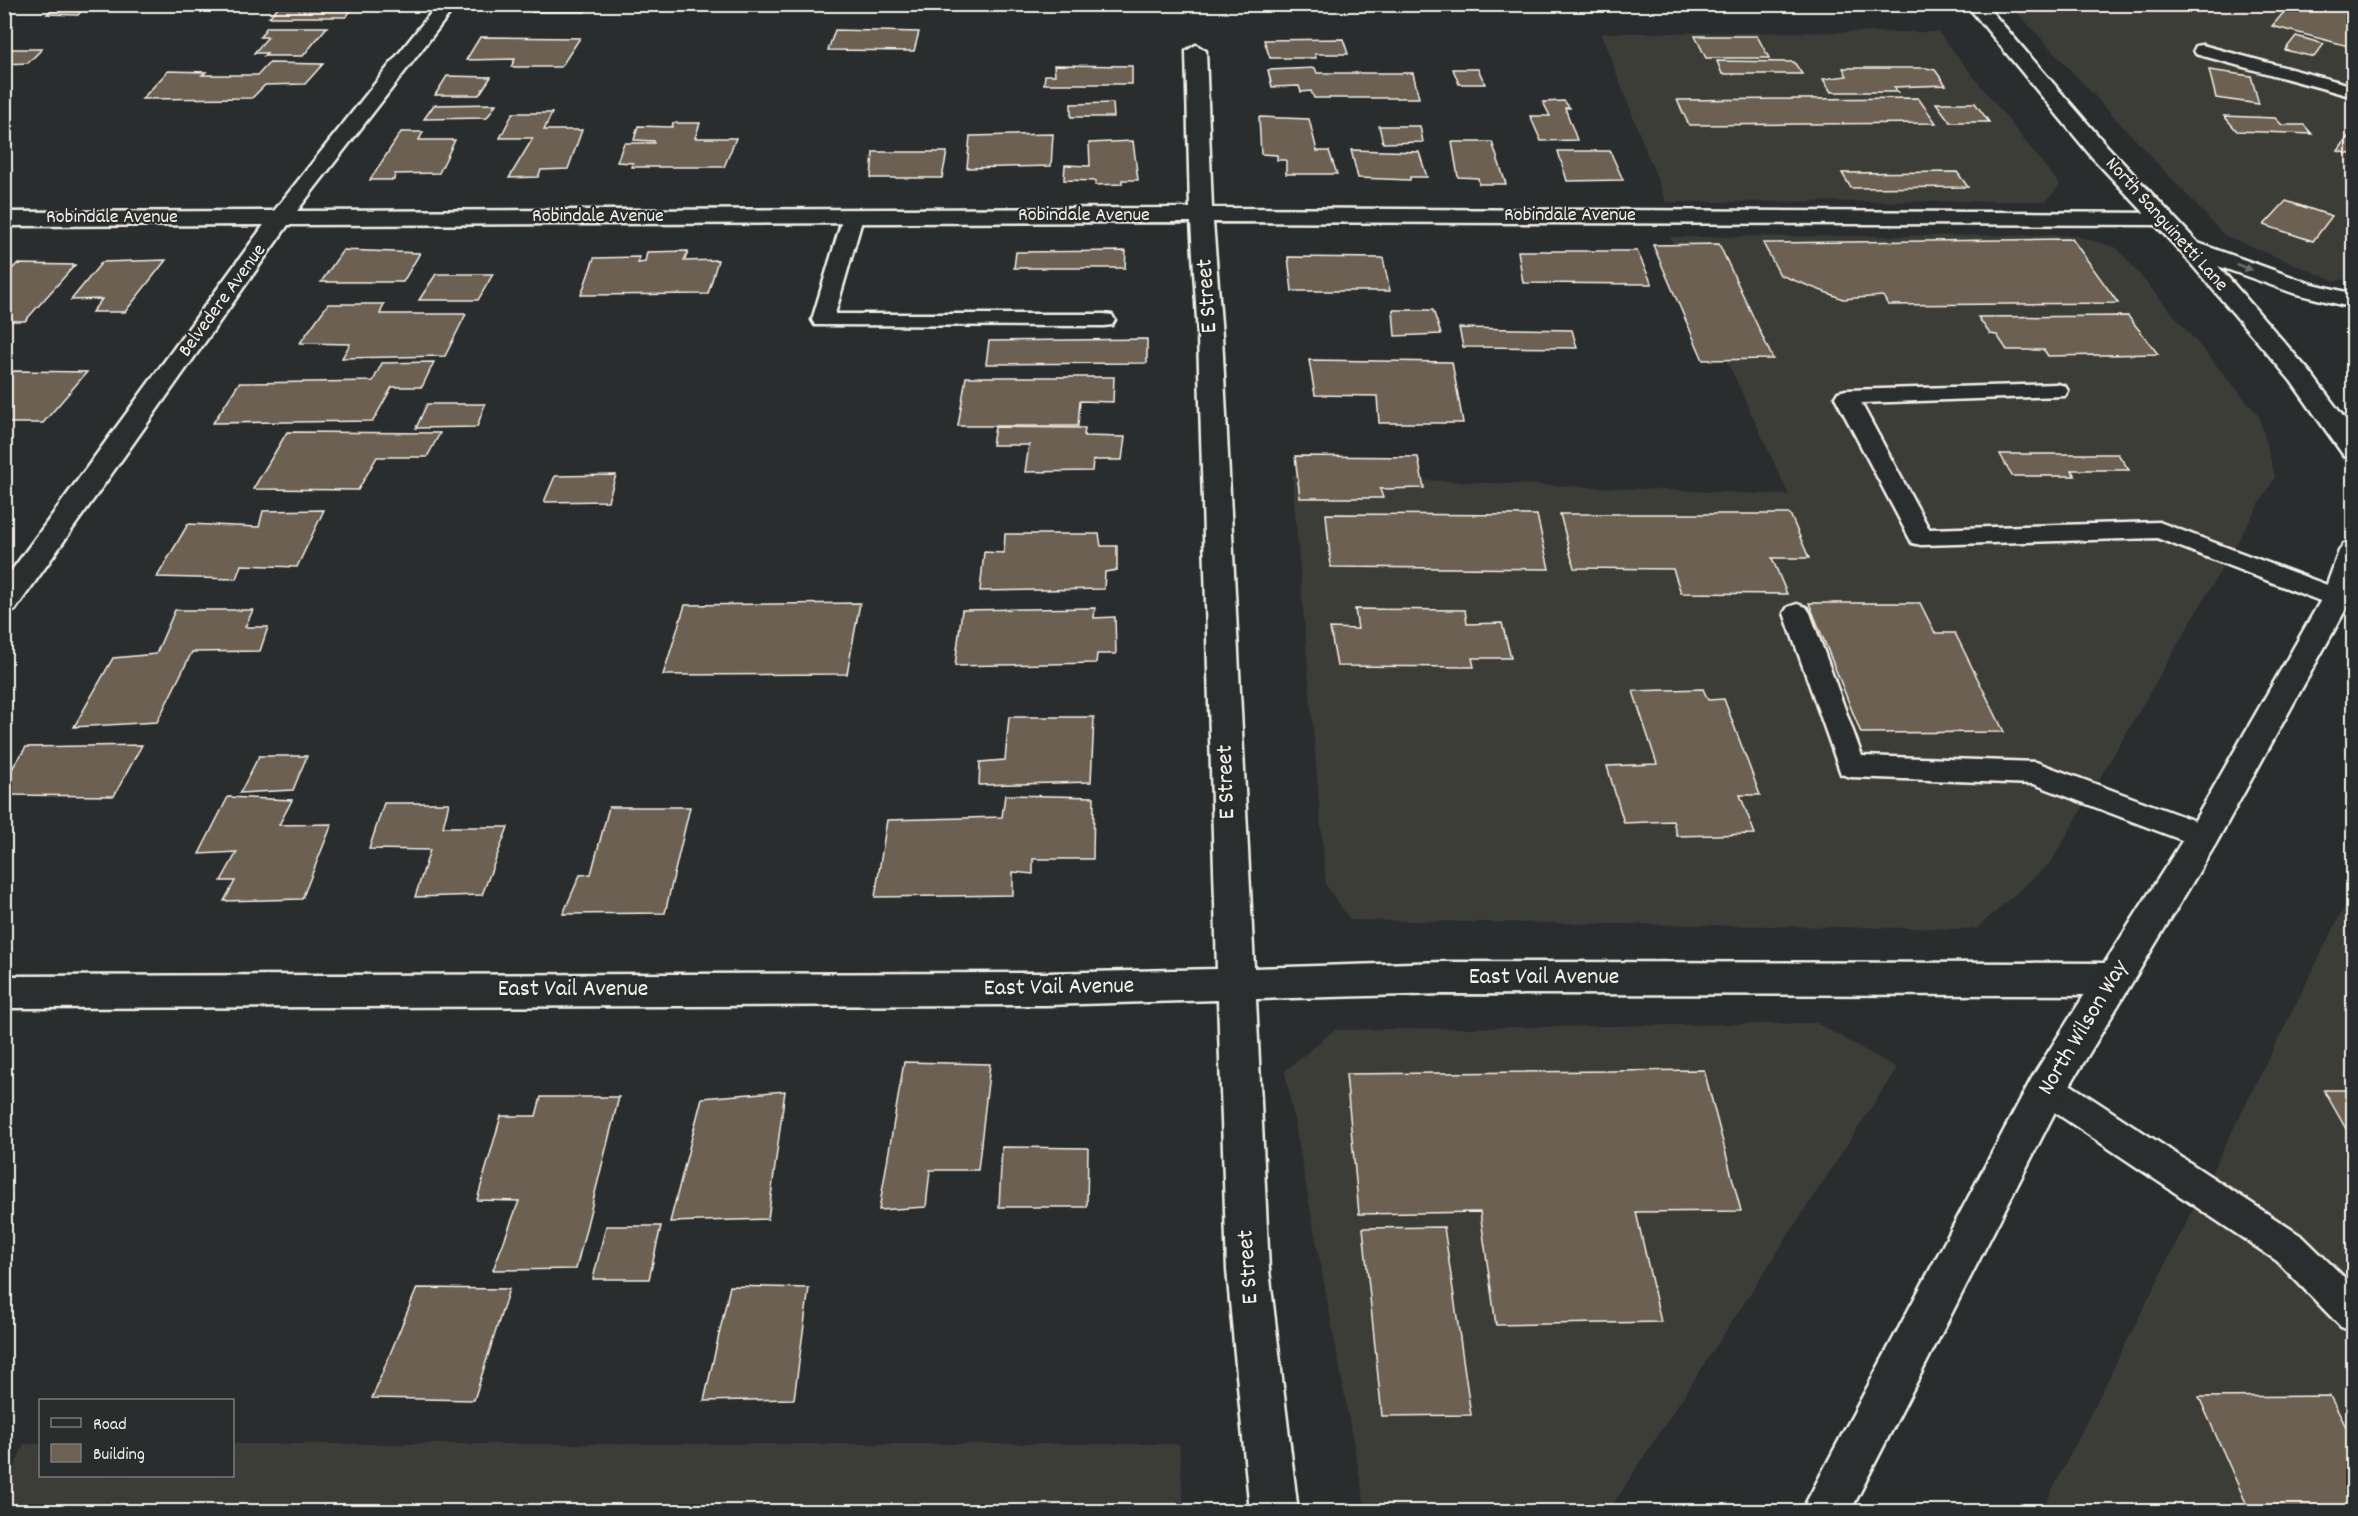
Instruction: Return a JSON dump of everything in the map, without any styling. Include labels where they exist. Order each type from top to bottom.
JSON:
[{"type":"street","name":"Belvedere Avenue","points":[[4,603],[284,217],[304,186],[448,4]]},
{"type":"street","name":"North Sanguinetti Lane","points":[[1975,4],[2099,151],[2189,247],[2300,376],[2354,450]]},
{"type":"street","name":"E Street","points":[[1196,51],[1202,215],[1210,336],[1234,985],[1248,1270],[1274,1512]]},
{"type":"street","name":"Robindale Avenue","points":[[4,219],[1202,215],[2163,218]]},
{"type":"street","points":[[2189,247],[2301,288],[2354,301]]},
{"type":"street","name":"North Wilson Way","points":[[1824,1512],[2047,1088],[2203,836],[2337,598],[2354,551]]},
{"type":"street","name":"East Vail Avenue","points":[[4,992],[1046,989],[1444,978],[2113,979]]},
{"type":"lane","points":[[2202,50],[2354,92]]},
{"type":"lane","points":[[853,217],[823,320],[1104,320]]},
{"type":"lane","points":[[2057,391],[1845,397],[1921,537],[2159,530],[2337,598]]},
{"type":"lane","points":[[1797,613],[1851,766],[2036,773],[2203,836]]},
{"type":"lane","points":[[2047,1088],[2290,1249],[2354,1314]]},
{"type":"shaded area","points":[[2158,4],[2353,5],[2353,278],[2335,281],[2224,235],[2011,6],[2119,12]]},
{"type":"shaded area","points":[[1938,32],[2060,185],[2046,201],[1666,202],[1601,33]]},
{"type":"shaded area","points":[[2073,235],[2117,248],[2259,416],[2275,477],[2051,862],[1976,929],[1350,920],[1326,885],[1292,475],[1789,495],[1670,237]]},
{"type":"shaded area","points":[[2353,890],[2353,1511],[2042,1511]]},
{"type":"shaded area","points":[[1816,1023],[1897,1068],[1608,1512],[1366,1511],[1285,1071],[1334,1030]]},
{"type":"shaded area","points":[[24,1444],[39,1444],[39,1477],[234,1477],[234,1444],[1179,1444],[1184,1511],[5,1511],[5,1490]]},
{"type":"building","points":[[57,4],[87,4],[78,15],[47,14]]},
{"type":"building","points":[[281,4],[356,4],[346,17],[269,17]]},
{"type":"building","points":[[536,4],[589,4],[585,12],[532,12]]},
{"type":"building","points":[[2291,4],[2354,7],[2354,39],[2348,46],[2272,26]]},
{"type":"building","points":[[267,27],[327,27],[303,56],[264,56],[267,53],[254,53],[268,37],[260,37]]},
{"type":"building","points":[[835,30],[919,32],[914,51],[828,50]]},
{"type":"building","points":[[1695,36],[1757,36],[1769,58],[1706,58]]},
{"type":"building","points":[[2296,36],[2324,44],[2314,57],[2285,50]]},
{"type":"building","points":[[480,37],[580,38],[561,67],[511,67],[515,59],[466,60]]},
{"type":"building","points":[[1343,39],[1348,54],[1315,54],[1316,58],[1270,58],[1264,40]]},
{"type":"building","points":[[4,49],[42,49],[28,63],[4,64]]},
{"type":"building","points":[[1717,61],[1794,62],[1802,74],[1722,74]]},
{"type":"building","points":[[269,63],[323,64],[305,84],[265,85],[252,98],[142,99],[168,71],[206,72],[202,75],[258,75]]},
{"type":"building","points":[[1054,65],[1132,66],[1132,84],[1044,84],[1045,75],[1055,75]]},
{"type":"building","points":[[1315,68],[1317,73],[1413,73],[1419,98],[1314,98],[1311,91],[1301,92],[1299,86],[1272,87],[1268,70]]},
{"type":"building","points":[[1843,68],[1926,68],[1935,70],[1946,85],[1894,87],[1898,92],[1831,92],[1823,79],[1847,76]]},
{"type":"building","points":[[1453,69],[1478,69],[1485,84],[1459,84]]},
{"type":"building","points":[[2209,70],[2251,76],[2259,104],[2216,98]]},
{"type":"building","points":[[447,76],[491,77],[479,95],[435,95]]},
{"type":"building","points":[[1918,98],[1936,123],[1689,125],[1677,100]]},
{"type":"building","points":[[1564,101],[1570,108],[1565,108],[1577,140],[1541,141],[1530,116],[1550,116],[1543,102]]},
{"type":"building","points":[[1113,103],[1114,117],[1071,117],[1071,104]]},
{"type":"building","points":[[1936,103],[1975,103],[1989,122],[1950,122]]},
{"type":"building","points":[[496,104],[487,118],[424,119],[434,105]]},
{"type":"building","points":[[513,113],[552,113],[544,130],[582,130],[568,169],[541,170],[538,177],[509,178],[533,138],[500,138]]},
{"type":"building","points":[[2224,116],[2275,118],[2282,125],[2304,125],[2312,134],[2237,131]]},
{"type":"building","points":[[1259,117],[1309,119],[1317,151],[1329,151],[1337,174],[1286,174],[1286,160],[1277,160],[1277,155],[1261,154]]},
{"type":"building","points":[[673,123],[700,123],[695,138],[736,138],[724,167],[632,167],[633,163],[617,162],[624,143],[654,143],[654,141],[634,140],[638,126],[672,127]]},
{"type":"building","points":[[1379,126],[1420,126],[1423,142],[1383,143]]},
{"type":"building","points":[[2354,128],[2354,155],[2338,151]]},
{"type":"building","points":[[401,132],[423,132],[419,140],[455,140],[439,173],[395,174],[394,180],[370,180]]},
{"type":"building","points":[[1053,134],[1051,166],[967,168],[970,136]]},
{"type":"building","points":[[1133,141],[1138,180],[1122,180],[1122,184],[1095,185],[1096,181],[1064,180],[1065,165],[1090,166],[1089,143]]},
{"type":"building","points":[[1452,142],[1492,142],[1506,184],[1479,184],[1478,178],[1458,177]]},
{"type":"building","points":[[1351,150],[1419,152],[1427,177],[1410,177],[1410,180],[1358,178]]},
{"type":"building","points":[[1558,151],[1610,151],[1623,180],[1567,181]]},
{"type":"building","points":[[873,152],[947,152],[942,178],[871,178]]},
{"type":"building","points":[[1957,172],[1968,187],[1851,188],[1842,173]]},
{"type":"building","points":[[2286,201],[2332,216],[2313,241],[2264,225]]},
{"type":"building","points":[[2072,239],[2118,303],[1888,305],[1883,296],[1843,299],[1780,275],[1763,243]]},
{"type":"building","points":[[1719,244],[1773,359],[1703,360],[1653,245]]},
{"type":"building","points":[[343,250],[420,253],[403,282],[321,282]]},
{"type":"building","points":[[688,251],[684,261],[718,260],[708,294],[581,295],[594,258],[639,257],[638,263],[645,262],[647,252]]},
{"type":"building","points":[[1126,251],[1125,268],[1014,268],[1016,252]]},
{"type":"building","points":[[1518,251],[1637,251],[1652,284],[1523,283]]},
{"type":"building","points":[[1288,257],[1383,258],[1390,291],[1292,291]]},
{"type":"building","points":[[166,260],[125,312],[92,312],[102,299],[71,300],[102,262]]},
{"type":"building","points":[[17,264],[75,265],[25,321],[4,321],[4,277]]},
{"type":"building","points":[[436,274],[493,274],[478,300],[419,300]]},
{"type":"building","points":[[328,304],[384,304],[380,314],[466,314],[445,356],[342,358],[350,344],[300,343]]},
{"type":"building","points":[[1393,310],[1433,310],[1441,334],[1395,336]]},
{"type":"building","points":[[2128,316],[2158,354],[2048,356],[2044,350],[2007,350],[1997,335],[1990,334],[1978,317]]},
{"type":"building","points":[[1459,328],[1572,330],[1577,348],[1463,347]]},
{"type":"building","points":[[1147,339],[1147,363],[986,364],[989,341]]},
{"type":"building","points":[[1309,360],[1452,362],[1463,423],[1379,423],[1377,396],[1315,395]]},
{"type":"building","points":[[434,362],[422,387],[392,387],[373,421],[213,423],[239,383],[373,381],[382,363]]},
{"type":"building","points":[[14,371],[87,372],[43,423],[4,423],[4,381]]},
{"type":"building","points":[[966,377],[1114,377],[1113,402],[1080,401],[1078,426],[958,426]]},
{"type":"building","points":[[427,404],[485,404],[477,427],[416,428]]},
{"type":"building","points":[[995,427],[1085,428],[1084,436],[1125,437],[1122,460],[1093,460],[1092,471],[1025,472],[1029,445],[992,445]]},
{"type":"building","points":[[287,432],[440,433],[427,457],[377,457],[358,490],[253,489]]},
{"type":"building","points":[[2000,454],[2118,454],[2129,470],[2071,470],[2075,476],[2012,476]]},
{"type":"building","points":[[1295,456],[1418,457],[1424,488],[1380,489],[1383,498],[1300,498]]},
{"type":"building","points":[[616,475],[608,501],[544,502],[555,476]]},
{"type":"building","points":[[324,510],[297,567],[241,565],[236,579],[157,577],[188,524],[259,527],[263,511]]},
{"type":"building","points":[[1326,514],[1537,515],[1549,569],[1331,567]]},
{"type":"building","points":[[1560,514],[1790,514],[1809,558],[1772,558],[1787,594],[1681,593],[1673,569],[1574,568]]},
{"type":"building","points":[[1005,534],[1099,534],[1101,546],[1117,546],[1117,570],[1105,572],[1104,589],[980,591],[984,552],[1004,553]]},
{"type":"building","points":[[860,603],[847,674],[663,675],[685,605]]},
{"type":"building","points":[[1809,603],[1920,603],[1935,633],[1955,633],[2004,732],[1861,733]]},
{"type":"building","points":[[1095,608],[1094,618],[1115,617],[1116,654],[1097,654],[1096,663],[955,666],[962,610]]},
{"type":"building","points":[[1355,609],[1465,610],[1467,624],[1502,623],[1511,658],[1472,658],[1474,667],[1337,666],[1330,628],[1358,629]]},
{"type":"building","points":[[175,610],[253,610],[245,627],[268,627],[260,651],[192,652],[157,722],[74,727],[113,658],[156,654]]},
{"type":"building","points":[[1703,689],[1708,700],[1724,699],[1760,795],[1740,795],[1755,834],[1677,836],[1673,821],[1624,823],[1607,766],[1657,764],[1633,691]]},
{"type":"building","points":[[1009,717],[1094,717],[1091,782],[979,785],[980,762],[1005,760]]},
{"type":"building","points":[[142,745],[114,796],[4,795],[4,781],[26,747]]},
{"type":"building","points":[[259,756],[307,756],[293,790],[240,793]]},
{"type":"building","points":[[1005,795],[1094,797],[1093,859],[1033,859],[1033,874],[1013,872],[1013,895],[875,897],[887,820],[1002,817]]},
{"type":"building","points":[[228,797],[292,800],[279,825],[332,824],[302,899],[224,901],[235,881],[221,881],[237,852],[199,854]]},
{"type":"building","points":[[384,803],[449,803],[443,827],[508,827],[482,895],[415,897],[430,850],[369,849]]},
{"type":"building","points":[[609,807],[690,807],[665,913],[563,914],[580,875],[591,874]]},
{"type":"building","points":[[904,1062],[990,1064],[978,1170],[930,1170],[926,1207],[879,1210]]},
{"type":"building","points":[[1704,1070],[1741,1211],[1636,1212],[1661,1322],[1496,1325],[1480,1212],[1359,1214],[1346,1074]]},
{"type":"building","points":[[2324,1090],[2354,1090],[2354,1143]]},
{"type":"building","points":[[785,1091],[768,1219],[670,1222],[702,1098]]},
{"type":"building","points":[[541,1097],[619,1097],[576,1269],[493,1270],[519,1201],[477,1200],[501,1116],[536,1116]]},
{"type":"building","points":[[1002,1147],[1088,1148],[1087,1207],[999,1207]]},
{"type":"building","points":[[606,1226],[661,1226],[649,1279],[593,1279]]},
{"type":"building","points":[[1444,1227],[1471,1415],[1382,1416],[1363,1228]]},
{"type":"building","points":[[730,1286],[809,1288],[794,1399],[704,1401]]},
{"type":"building","points":[[417,1288],[509,1289],[474,1400],[372,1398]]},
{"type":"building","points":[[2330,1396],[2354,1442],[2354,1512],[2250,1512],[2199,1397]]}]
